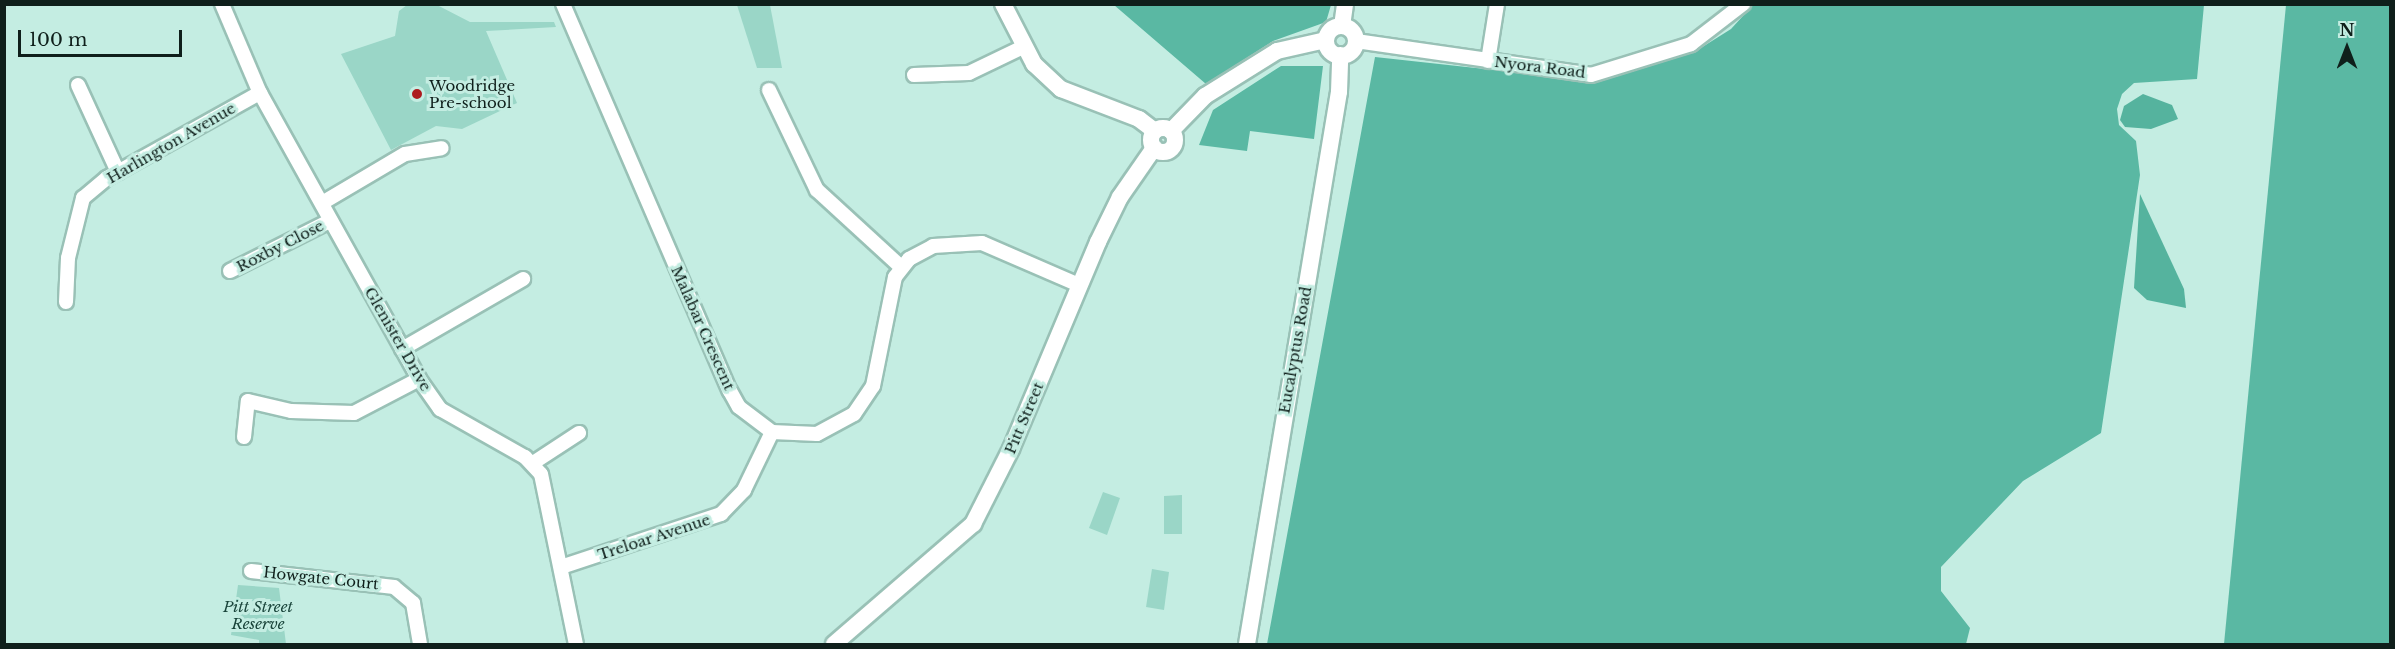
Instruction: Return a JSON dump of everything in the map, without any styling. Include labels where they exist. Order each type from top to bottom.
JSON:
[{"type":"street","name":"Glenister Drive","points":[[222,4],[260,93],[419,379],[440,408],[464,426],[533,463]]},
{"type":"street","name":"Malabar Crescent","points":[[563,4],[730,391],[739,407],[772,432]]},
{"type":"street","points":[[1003,4],[1023,47],[1061,89],[1139,119],[1163,131],[1205,96],[1277,51],[1326,40]]},
{"type":"street","points":[[1342,26],[1345,4]]},
{"type":"street","points":[[1488,61],[1497,4]]},
{"type":"street","name":"Nyora Road","points":[[1356,41],[1579,74],[1603,72],[1691,44],[1743,4]]},
{"type":"street","points":[[1342,26],[1352,31],[1356,41],[1351,52],[1340,55],[1330,51],[1326,40],[1332,29],[1342,26]]},
{"type":"street","points":[[914,75],[969,73],[1023,47]]},
{"type":"street","name":"Eucalyptus Road","points":[[1247,645],[1339,92],[1340,55]]},
{"type":"street","points":[[78,86],[118,172]]},
{"type":"street","points":[[769,90],[816,190],[901,267]]},
{"type":"street","name":"Harlington Avenue","points":[[66,302],[68,258],[82,198],[118,172],[260,93]]},
{"type":"street","name":"Pitt Street","points":[[834,645],[973,524],[1011,449],[1079,285],[1120,197],[1154,148],[1151,139],[1163,131]]},
{"type":"street","points":[[322,203],[405,154],[442,148]]},
{"type":"street","name":"Roxby Close","points":[[230,271],[330,221]]},
{"type":"street","points":[[772,432],[816,434],[838,426],[867,399],[876,374],[888,296],[901,267],[933,246],[965,241],[982,243],[1079,285]]},
{"type":"street","points":[[402,349],[523,279]]},
{"type":"street","points":[[244,437],[248,400],[291,411],[354,412],[419,379]]},
{"type":"street","name":"Treloar Avenue","points":[[561,567],[721,514],[744,490],[772,432]]},
{"type":"street","points":[[576,645],[545,485],[533,463],[579,433]]},
{"type":"street","name":"Howgate Court","points":[[251,571],[394,587],[413,603],[420,645]]},
{"type":"green space","points":[[407,5],[437,5],[470,22],[554,22],[556,27],[486,31],[517,103],[462,129],[436,126],[391,150],[341,54],[395,36],[399,11]]},
{"type":"green space","points":[[737,5],[770,5],[782,68],[757,68]]},
{"type":"green space","points":[[1103,492],[1120,498],[1107,535],[1089,528]]},
{"type":"green space","points":[[1182,495],[1182,534],[1164,534],[1164,496]]},
{"type":"green space","points":[[1152,569],[1169,572],[1164,610],[1146,607]]},
{"type":"green space","name":"Pitt Street Reserve","points":[[238,585],[279,588],[286,644],[259,644],[259,640],[231,635]]},
{"type":"shaded area","points":[[1114,5],[1331,5],[1326,22],[1273,41],[1206,84]]},
{"type":"shaded area","points":[[1753,5],[2204,5],[2197,79],[2134,83],[2122,94],[2117,109],[2119,125],[2136,141],[2140,175],[2101,433],[2023,481],[1941,567],[1941,591],[1970,628],[1966,644],[1267,644],[1375,57],[1596,81],[1696,51],[1731,29]]},
{"type":"shaded area","points":[[2286,5],[2390,5],[2390,644],[2224,644]]},
{"type":"shaded area","points":[[1281,66],[1323,66],[1314,139],[1250,131],[1247,151],[1199,145],[1213,110]]},
{"type":"shaded area","points":[[2143,94],[2172,105],[2178,119],[2151,129],[2125,127],[2120,120],[2124,106]]},
{"type":"shaded area","points":[[2140,194],[2184,289],[2186,308],[2147,300],[2134,288]]},
{"type":"place","name":"Woodridge Pre-school","points":[[417,94]]}]
